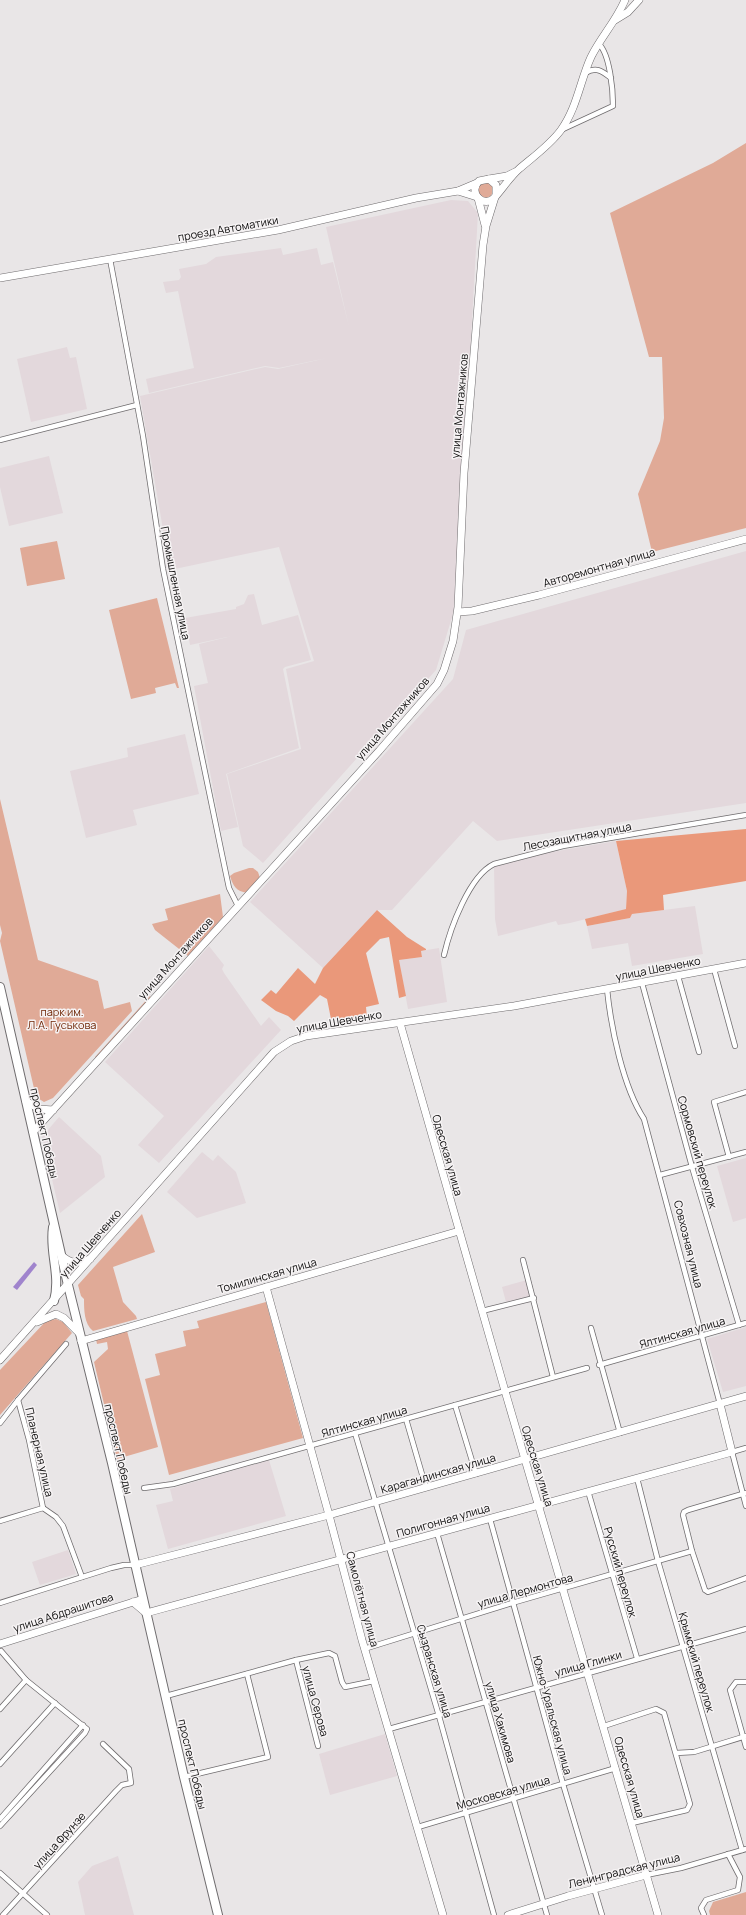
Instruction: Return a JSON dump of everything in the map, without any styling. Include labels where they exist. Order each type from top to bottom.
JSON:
[{"type":"main road","name":"улица Монтажников","points":[[33,1132],[365,766],[437,684],[450,652],[458,612],[464,473],[486,226],[496,196],[517,171],[560,130],[572,110],[585,73],[599,44],[615,20],[625,0]]},
{"type":"main road","name":"улица Монтажников","points":[[615,20],[628,12],[639,0]]},
{"type":"main road","name":"улица Монтажников","points":[[489,179],[507,176],[517,171]]},
{"type":"main road","points":[[482,179],[489,179],[496,185],[496,196],[489,201],[477,198],[474,190],[477,183],[482,179]]},
{"type":"main road","name":"проезд Автоматики","points":[[0,278],[242,237],[416,198],[458,191],[477,183]]},
{"type":"main road","name":"проезд Автоматики","points":[[458,191],[477,198]]},
{"type":"main road","name":"улица Монтажников","points":[[477,198],[486,226]]},
{"type":"main road","name":"Авторемонтная улица","points":[[458,612],[483,609],[533,597],[746,539]]},
{"type":"main road","name":"улица Шевченко","points":[[0,1360],[68,1286],[278,1049],[290,1041],[306,1036],[514,1006],[746,964]]},
{"type":"main road","name":"проспект Победы","points":[[0,987],[68,1286],[109,1449],[184,1777],[218,1915]]},
{"type":"main road","name":"Одесская улица","points":[[400,1023],[459,1232],[658,1915]]},
{"type":"main road","points":[[26,1101],[39,1109],[53,1110]]},
{"type":"main road","points":[[54,1222],[51,1238],[58,1285],[54,1301]]},
{"type":"main road","name":"Томилинская улица","points":[[80,1337],[266,1287],[459,1232]]},
{"type":"main road","points":[[61,1255],[76,1264],[92,1258]]},
{"type":"main road","name":"Самолётная улица","points":[[266,1287],[329,1515],[364,1649],[443,1915]]},
{"type":"main road","points":[[33,1324],[56,1314],[64,1318],[80,1337]]},
{"type":"main road","name":"Карагандинская улица","points":[[135,1566],[376,1502],[746,1396]]},
{"type":"main road","name":"Совхозная улица","points":[[720,1404],[732,1452]]},
{"type":"main road","name":"Полигонная улица","points":[[146,1613],[341,1561],[732,1452]]},
{"type":"main road","name":"улица Абдрашитова","points":[[0,1649],[143,1599]]},
{"type":"main road","points":[[133,1602],[146,1613]]},
{"type":"main road","name":"Ленинградская улица","points":[[508,1915],[568,1896],[646,1875]]},
{"type":"street","points":[[560,130],[613,106],[610,78],[604,51],[599,44]]},
{"type":"street","points":[[585,73],[592,69],[600,70],[610,78]]},
{"type":"street","name":"Промышленная улица","points":[[110,259],[137,405],[163,568],[229,888],[238,906]]},
{"type":"street","points":[[0,440],[137,405]]},
{"type":"street","name":"Лесозащитная улица","points":[[444,956],[451,928],[463,901],[486,868],[494,864],[563,846],[746,815]]},
{"type":"street","points":[[714,969],[735,1046]]},
{"type":"street","points":[[678,976],[699,1052]]},
{"type":"street","name":"Сормовский переулок","points":[[642,983],[692,1167],[739,1325]]},
{"type":"street","name":"Совхозная улица","points":[[607,989],[610,1018],[617,1047],[636,1106],[644,1120],[720,1404]]},
{"type":"street","points":[[729,1157],[714,1102],[746,1092]]},
{"type":"street","points":[[660,1176],[746,1152]]},
{"type":"street","points":[[523,1260],[534,1298],[553,1377]]},
{"type":"street","points":[[482,1311],[534,1298]]},
{"type":"street","name":"Ялтинская улица","points":[[600,1365],[746,1323]]},
{"type":"street","points":[[591,1328],[620,1433]]},
{"type":"street","points":[[0,1423],[66,1344]]},
{"type":"street","name":"Ялтинская улица","points":[[144,1488],[173,1484],[587,1368]]},
{"type":"street","name":"Планерная улица","points":[[18,1400],[29,1440],[44,1508],[56,1517],[63,1526],[82,1577]]},
{"type":"street","points":[[455,1405],[476,1474]]},
{"type":"street","points":[[406,1419],[426,1488]]},
{"type":"street","name":"Сызранская улица","points":[[355,1433],[439,1716],[494,1915]]},
{"type":"street","name":"Полигонная улица","points":[[732,1452],[746,1448]]},
{"type":"street","name":"Совхозная улица","points":[[732,1452],[746,1506]]},
{"type":"street","name":"Крымский переулок","points":[[637,1478],[658,1561],[711,1747],[744,1850]]},
{"type":"street","name":"Русский переулок","points":[[588,1491],[637,1658]]},
{"type":"street","points":[[744,1494],[684,1512],[683,1515],[692,1551],[705,1590],[708,1592],[746,1578]]},
{"type":"street","name":"Планерная улица","points":[[0,1520],[44,1508]]},
{"type":"street","name":"Южно-Уральская улица","points":[[490,1519],[563,1784],[602,1915]]},
{"type":"street","name":"улица Хакимова","points":[[437,1534],[547,1915]]},
{"type":"street","name":"улица Лермонтова","points":[[364,1649],[512,1603],[692,1551]]},
{"type":"street","points":[[0,1603],[124,1565],[135,1566]]},
{"type":"street","name":"улица Глинки","points":[[389,1729],[439,1716],[637,1658],[746,1629]]},
{"type":"street","points":[[0,1649],[26,1680],[87,1729],[85,1734],[0,1826]]},
{"type":"street","points":[[166,1696],[323,1654],[333,1654],[345,1687],[374,1681]]},
{"type":"street","name":"улица Серова","points":[[296,1660],[318,1746]]},
{"type":"street","points":[[184,1777],[268,1756],[247,1674]]},
{"type":"street","points":[[0,1709],[26,1680]]},
{"type":"street","points":[[746,1682],[736,1682],[730,1690],[746,1747]]},
{"type":"street","points":[[0,1764],[55,1703]]},
{"type":"street","points":[[604,1726],[656,1709],[664,1713],[690,1801],[687,1810],[632,1823]]},
{"type":"street","points":[[0,1818],[83,1725]]},
{"type":"street","points":[[676,1753],[694,1752],[744,1737]]},
{"type":"street","name":"улица Фрунзе","points":[[3,1915],[116,1791],[122,1785],[131,1783],[129,1768],[103,1744]]},
{"type":"street","name":"Московская улица","points":[[418,1828],[466,1812],[616,1768]]},
{"type":"street","name":"Ленинградская улица","points":[[646,1875],[681,1868],[744,1850]]},
{"type":"street","points":[[704,1915],[701,1908],[706,1900],[738,1890],[740,1876],[728,1854]]},
{"type":"street","points":[[0,1873],[47,1915]]},
{"type":"shaded area","points":[[451,200],[468,201],[478,213],[456,604],[436,670],[263,863],[243,846],[227,774],[301,749],[286,669],[314,661],[279,547],[170,570],[140,396],[265,367],[278,369],[327,358],[279,368],[265,366],[149,393],[146,379],[194,368],[178,291],[166,293],[163,282],[179,280],[181,277],[179,269],[206,264],[216,257],[281,248],[283,255],[317,248],[321,265],[333,262],[349,327],[326,227]]},
{"type":"shaded area","points":[[67,347],[70,358],[76,357],[87,409],[31,422],[17,359]]},
{"type":"shaded area","points":[[49,456],[63,513],[9,526],[0,487],[0,468]]},
{"type":"shaded area","points":[[746,551],[746,803],[497,841],[473,821],[392,910],[377,910],[323,968],[250,902],[453,679],[466,630]]},
{"type":"shaded area","points":[[254,594],[262,625],[298,615],[311,660],[285,667],[283,669],[299,748],[226,774],[238,827],[221,831],[194,686],[208,683],[199,644],[232,636],[190,645],[185,618],[236,609],[236,607],[244,604],[248,595]]},
{"type":"shaded area","points":[[185,734],[199,794],[133,810],[137,825],[86,838],[70,771],[128,757],[127,748]]},
{"type":"shaded area","points":[[746,829],[746,881],[663,895],[664,910],[632,914],[630,918],[587,926],[585,919],[626,909],[627,891],[616,841]]},
{"type":"shaded area","points":[[616,841],[627,891],[626,909],[570,923],[558,925],[556,921],[498,936],[495,919],[494,867],[546,853]]},
{"type":"shaded area","points":[[695,906],[703,954],[632,966],[628,943],[592,949],[587,926],[630,918],[632,914]]},
{"type":"shaded area","points":[[377,910],[407,937],[426,949],[421,951],[422,957],[399,960],[406,996],[399,998],[389,937],[380,939],[366,953],[379,1004],[366,1007],[367,1018],[332,1024],[327,999],[320,995],[294,1021],[288,1016],[276,1011],[261,1000],[271,990],[276,994],[298,968],[315,984],[323,968]]},
{"type":"shaded area","points":[[209,946],[224,965],[222,969],[224,973],[261,1026],[269,1017],[281,1030],[159,1163],[138,1145],[164,1116],[105,1062]]},
{"type":"shaded area","points":[[439,948],[447,1002],[408,1009],[399,960],[422,957],[421,951]]},
{"type":"shaded area","points":[[59,1117],[101,1156],[105,1177],[60,1213],[42,1137]]},
{"type":"shaded area","points":[[202,1152],[213,1161],[218,1155],[236,1172],[246,1203],[197,1218],[167,1192]]},
{"type":"shaded area","points":[[746,1158],[746,1218],[733,1222],[717,1166]]},
{"type":"shaded area","points":[[34,1262],[37,1265],[17,1290],[13,1287]]},
{"type":"shaded area","points":[[527,1280],[531,1296],[506,1302],[502,1287]]},
{"type":"shaded area","points":[[746,1327],[746,1386],[723,1392],[707,1339]]},
{"type":"shaded area","points":[[269,1460],[286,1516],[168,1549],[156,1505],[173,1501],[170,1489]]},
{"type":"shaded area","points":[[68,1550],[76,1574],[40,1585],[32,1562]]},
{"type":"shaded area","points":[[385,1734],[397,1776],[330,1795],[319,1754]]},
{"type":"shaded area","points":[[118,1856],[134,1915],[85,1915],[78,1882],[92,1866]]},
{"type":"green space","points":[[746,143],[746,528],[652,552],[638,494],[660,441],[664,418],[662,357],[649,357],[610,213],[713,163]]},
{"type":"green space","points":[[485,182],[491,184],[493,190],[491,196],[485,198],[479,196],[477,190],[479,184]]},
{"type":"green space","points":[[57,541],[65,579],[27,586],[20,548]]},
{"type":"green space","points":[[157,598],[179,688],[177,688],[175,683],[155,688],[156,693],[131,699],[109,610]]},
{"type":"green space","name":"парк им. Л.А. Гуськова","points":[[0,799],[38,960],[98,981],[104,1009],[130,1002],[132,1011],[53,1098],[44,1102],[36,1097],[0,941],[2,933],[0,925]]},
{"type":"green space","points":[[253,868],[258,872],[260,878],[247,893],[236,888],[232,883],[230,876],[234,873]]},
{"type":"green space","points":[[220,894],[223,917],[188,956],[155,930],[152,924],[168,920],[165,909]]},
{"type":"green space","points":[[150,996],[151,998],[96,1058],[95,1057]]},
{"type":"green space","points":[[142,1214],[155,1252],[113,1267],[123,1302],[137,1319],[93,1331],[86,1320],[84,1312],[84,1299],[81,1296],[78,1285]]},
{"type":"green space","points":[[266,1302],[303,1438],[169,1475],[145,1379],[160,1375],[155,1354],[186,1346],[183,1331],[199,1328],[197,1321]]},
{"type":"green space","points":[[56,1319],[63,1322],[72,1333],[0,1415],[0,1370],[46,1321]]},
{"type":"green space","points":[[127,1331],[158,1447],[117,1459],[94,1362],[108,1349],[107,1342],[97,1344],[96,1339]]},
{"type":"green space","points":[[746,1892],[746,1915],[710,1915],[709,1911],[713,1902]]}]
